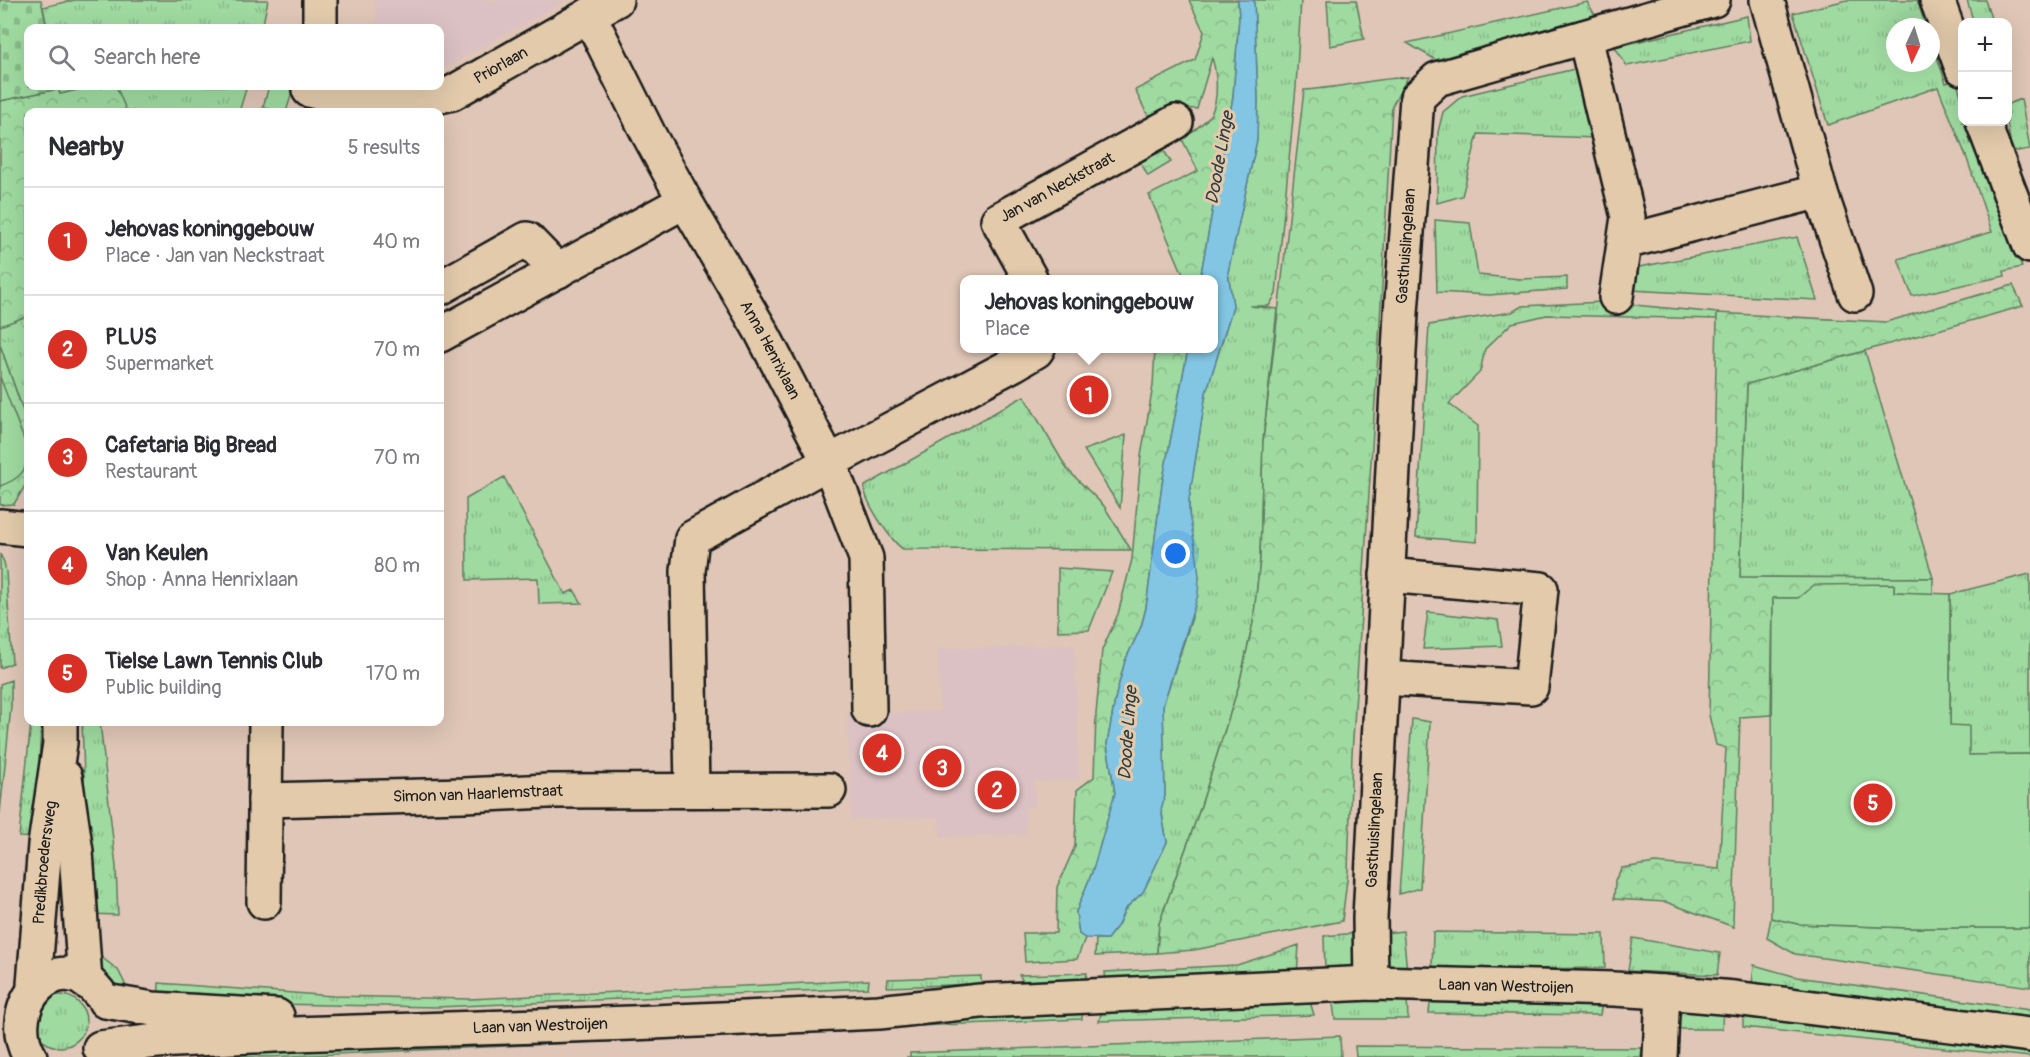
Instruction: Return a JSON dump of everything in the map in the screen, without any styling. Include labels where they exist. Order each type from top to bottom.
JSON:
[{"type":"street","points":[[320,0],[320,24]]},
{"type":"street","name":"Gasthuislingelaan","points":[[1371,983],[1370,918],[1387,575],[1401,313],[1417,98],[1437,79],[1585,36],[1619,12],[1713,0]]},
{"type":"street","points":[[1767,0],[1820,191],[1855,294]]},
{"type":"street","points":[[1937,0],[1958,57]]},
{"type":"street","name":"Priorlaan","points":[[307,96],[359,103],[411,103],[452,93],[603,8]]},
{"type":"street","name":"Anna Henrixlaan","points":[[603,8],[649,135],[761,331],[829,462],[866,558],[869,710]]},
{"type":"street","points":[[1585,36],[1628,217],[1616,297]]},
{"type":"street","name":"Jan van Neckstraat","points":[[1028,275],[998,220],[1176,122]]},
{"type":"street","points":[[1985,126],[2030,246]]},
{"type":"street","points":[[1625,242],[1820,191]]},
{"type":"street","points":[[444,333],[685,201]]},
{"type":"street","points":[[444,286],[527,239],[558,271]]},
{"type":"street","points":[[692,790],[688,571],[692,538],[1033,353]]},
{"type":"street","points":[[0,526],[24,529]]},
{"type":"street","points":[[1383,678],[1531,687],[1541,589],[1387,575]]},
{"type":"street","points":[[264,902],[266,726]]},
{"type":"street","name":"Predikbroedersweg","points":[[60,732],[95,991],[109,1020],[106,1040],[97,1053]]},
{"type":"street","name":"Predikbroedersweg","points":[[16,1048],[14,1029],[17,1001],[45,845],[60,732]]},
{"type":"street","name":"Simon van Haarlemstraat","points":[[265,800],[548,791],[829,790]]},
{"type":"street","name":"Laan van Westroijen","points":[[17,1001],[39,980],[58,975],[77,976],[95,991],[153,1009],[294,1018],[468,1015],[902,996],[980,1001]]},
{"type":"street","name":"Laan van Westroijen","points":[[97,1053],[157,1041],[283,1034],[619,1024],[890,1011],[980,1001],[1371,983],[1663,992],[1734,998],[2030,1035]]},
{"type":"street","points":[[1660,1057],[1663,992]]},
{"type":"shaded area","points":[[375,0],[567,0],[444,68],[444,24],[377,24]]},
{"type":"shaded area","points":[[1075,645],[1079,780],[1034,781],[1035,806],[1025,807],[1026,835],[940,837],[939,817],[851,819],[848,714],[940,711],[938,649]]},
{"type":"green space","points":[[0,0],[41,0],[46,24],[24,24],[24,90],[53,90],[0,101]]},
{"type":"green space","points":[[75,0],[268,0],[263,24],[46,24],[43,7]]},
{"type":"green space","points":[[1189,0],[1238,0],[1239,18],[1233,97],[1201,275],[1183,275],[1149,195],[1198,171],[1182,139],[1198,128],[1214,108],[1216,86],[1212,58],[1197,109],[1180,108],[1181,104],[1148,116],[1135,90],[1195,60],[1204,32]]},
{"type":"green space","points":[[1254,0],[1301,0],[1296,87],[1276,294],[1269,306],[1250,306],[1277,309],[1263,441],[1260,560],[1253,623],[1239,685],[1200,809],[1159,924],[1157,953],[1095,956],[1096,939],[1107,939],[1118,925],[1125,909],[1143,892],[1167,842],[1161,810],[1165,796],[1163,705],[1192,618],[1189,500],[1206,393],[1233,306],[1228,272],[1257,140],[1258,99]]},
{"type":"green space","points":[[1327,0],[1356,0],[1364,39],[1330,46]]},
{"type":"green space","points":[[1847,0],[1917,0],[1923,18],[1886,18],[1886,72],[1940,72],[1940,66],[1946,83],[1956,80],[1958,126],[1972,126],[2022,267],[2004,271],[2005,276],[1912,296],[1898,259],[1992,232],[1966,156],[1938,87],[1828,125],[1793,13]]},
{"type":"green space","points":[[1967,0],[1985,0],[1991,18],[1972,18]]},
{"type":"green space","points":[[1587,2],[1595,15],[1436,60],[1407,43]]},
{"type":"green space","points":[[1747,16],[1750,41],[1627,66],[1615,47]]},
{"type":"green space","points":[[1579,68],[1597,138],[1478,134],[1462,196],[1437,203],[1438,132],[1443,112],[1462,96]]},
{"type":"green space","points":[[1408,77],[1392,106],[1352,754],[1348,871],[1342,921],[1194,950],[1157,953],[1159,924],[1200,809],[1239,685],[1253,623],[1260,560],[1263,441],[1304,90]]},
{"type":"green space","points":[[53,90],[58,90],[60,94],[77,90],[118,90],[125,108],[24,108],[24,317],[0,326],[0,101]]},
{"type":"green space","points":[[59,90],[246,90],[240,108],[53,108],[61,99]]},
{"type":"green space","points":[[268,90],[293,90],[287,108],[263,107]]},
{"type":"green space","points":[[2021,99],[2030,149],[2012,152],[2008,126],[2012,126],[2012,102]]},
{"type":"green space","points":[[24,138],[24,414],[0,345],[0,154]]},
{"type":"green space","points":[[1160,144],[1171,162],[1148,176],[1137,156]]},
{"type":"green space","points":[[1435,220],[1470,223],[1478,275],[1521,279],[1567,277],[1567,289],[1489,295],[1437,292]]},
{"type":"green space","points":[[1797,237],[1817,300],[1631,290],[1634,268]]},
{"type":"green space","points":[[2013,285],[2023,306],[1747,384],[1740,577],[1933,578],[1933,594],[1894,592],[1894,585],[1798,598],[1773,598],[1771,715],[1740,717],[1734,927],[1666,902],[1614,899],[1615,880],[1622,868],[1655,863],[1719,869],[1726,748],[1716,745],[1709,715],[1717,313],[1886,322]]},
{"type":"green space","points":[[1603,302],[1718,313],[1717,319],[1547,315],[1512,323],[1485,349],[1480,372],[1449,404],[1478,426],[1477,542],[1416,537],[1429,325],[1512,312],[1522,306]]},
{"type":"green space","points":[[0,345],[24,414],[24,488],[14,504],[0,505]]},
{"type":"green space","points":[[1865,351],[1933,578],[1740,577],[1747,384]]},
{"type":"green space","points":[[1155,353],[1187,353],[1162,484],[1146,608],[1141,627],[1125,661],[1107,744],[1115,793],[1093,870],[1076,912],[1079,934],[1085,938],[1077,959],[1025,962],[1023,933],[1056,933],[1057,887],[1075,846],[1077,790],[1094,777],[1096,714],[1102,650],[1118,614],[1132,559],[1141,456],[1153,386]]},
{"type":"green space","points":[[0,377],[24,440],[24,469],[12,481],[0,486]]},
{"type":"green space","points":[[1024,396],[1067,469],[1104,506],[1131,550],[903,549],[898,545],[879,520],[868,500],[865,486]]},
{"type":"green space","points":[[1126,435],[1120,508],[1084,450]]},
{"type":"green space","points":[[504,477],[565,594],[574,590],[582,603],[539,604],[538,578],[467,580],[466,499]]},
{"type":"green space","points":[[0,554],[6,572],[12,663],[0,668]]},
{"type":"green space","points":[[1058,568],[1112,572],[1089,630],[1058,631]]},
{"type":"green space","points":[[2030,574],[2030,754],[1969,755],[1950,725],[1950,594]]},
{"type":"green space","points":[[1894,584],[1894,592],[1950,594],[1950,725],[1969,726],[1969,755],[2030,754],[2030,928],[1910,928],[1798,924],[1771,918],[1773,598],[1798,598],[1814,585]]},
{"type":"green space","points":[[1428,612],[1498,620],[1502,646],[1423,649]]},
{"type":"green space","points":[[11,680],[11,707],[0,813],[0,684]]},
{"type":"green space","points":[[1412,719],[1430,722],[1420,888],[1399,894]]},
{"type":"green space","points":[[31,726],[41,726],[36,838],[19,837]]},
{"type":"green space","points":[[82,726],[100,726],[116,867],[118,915],[89,914]]},
{"type":"green space","points":[[1771,918],[1798,924],[1910,928],[2030,928],[2030,987],[1795,954],[1767,938]]},
{"type":"green space","points":[[1403,931],[1407,971],[1385,971],[1385,933]]},
{"type":"green space","points":[[1433,932],[1604,934],[1605,968],[1432,970]]},
{"type":"green space","points":[[1357,933],[1361,970],[1325,971],[1324,936]]},
{"type":"green space","points":[[1633,938],[1720,953],[1717,975],[1628,971]]},
{"type":"green space","points":[[1299,945],[1297,975],[1106,986],[1105,972],[1237,965]]},
{"type":"green space","points":[[96,953],[118,970],[132,998],[112,993],[98,975]]},
{"type":"green space","points":[[1754,965],[1797,977],[2030,1010],[2030,1021],[1752,984]]},
{"type":"green space","points":[[1087,973],[1083,988],[1029,990],[1019,975]]},
{"type":"green space","points":[[981,976],[981,984],[887,987],[888,979]]},
{"type":"green space","points":[[869,980],[868,988],[437,1007],[158,1002],[159,983],[333,996],[469,999]]},
{"type":"green space","points":[[60,995],[70,997],[78,1003],[84,1011],[86,1021],[84,1031],[78,1039],[70,1045],[60,1047],[50,1045],[42,1039],[36,1031],[34,1021],[36,1011],[42,1003],[50,997]]},
{"type":"green space","points":[[1332,996],[1407,997],[1408,1019],[1335,1019]]},
{"type":"green space","points":[[1431,996],[1603,998],[1600,1015],[1429,1013]]},
{"type":"green space","points":[[1309,998],[1314,1015],[1099,1021],[1104,1005]]},
{"type":"green space","points":[[1671,1003],[1723,1007],[1722,1029],[1669,1029]]},
{"type":"green space","points":[[1082,1006],[1082,1019],[893,1027],[891,1020]]},
{"type":"green space","points":[[1743,1008],[2030,1040],[2030,1057],[1743,1027]]},
{"type":"green space","points":[[871,1020],[871,1029],[271,1057],[166,1057]]},
{"type":"green space","points":[[1340,1036],[1341,1057],[910,1057],[910,1053]]},
{"type":"green space","points":[[1355,1046],[1642,1048],[1641,1057],[1356,1057]]},
{"type":"water","name":"Doode Linge","points":[[1238,0],[1254,0],[1258,99],[1257,140],[1228,272],[1233,306],[1206,393],[1189,500],[1189,514],[1199,577],[1198,595],[1163,705],[1165,796],[1161,810],[1167,842],[1143,892],[1125,909],[1118,925],[1107,939],[1085,938],[1079,934],[1076,912],[1093,870],[1115,793],[1107,744],[1125,661],[1141,627],[1146,608],[1162,484],[1187,353],[1218,353],[1218,275],[1201,275],[1233,97],[1239,18]]},
{"type":"place","name":"Jehovas koninggebouw","points":[[1089,395]]},
{"type":"place","name":"Van Keulen","points":[[882,753]]},
{"type":"place","name":"Cafetaria Big Bread","points":[[942,768]]},
{"type":"place","name":"PLUS","points":[[997,790]]},
{"type":"place","name":"Tielse Lawn Tennis Club","points":[[1873,803]]}]
